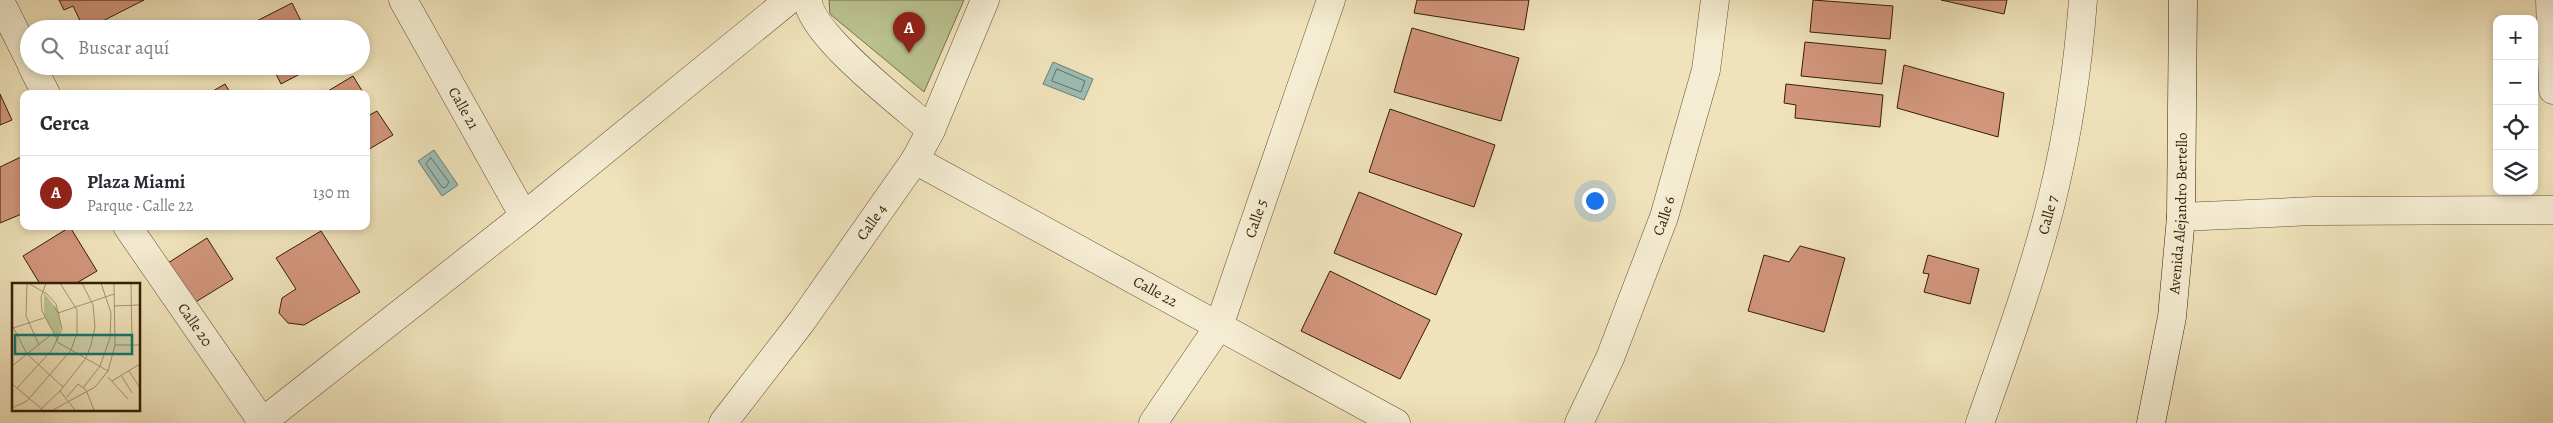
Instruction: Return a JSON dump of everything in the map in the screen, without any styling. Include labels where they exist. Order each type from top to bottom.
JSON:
[{"type":"street","name":"Calle 21","points":[[403,0],[524,216]]},
{"type":"street","points":[[262,423],[524,216],[789,0]]},
{"type":"street","points":[[808,0],[815,17],[840,52],[932,130]]},
{"type":"street","name":"Calle 4","points":[[723,423],[802,321],[915,160],[932,130],[985,0]]},
{"type":"street","name":"Calle 5","points":[[1153,423],[1219,326],[1331,0]]},
{"type":"street","name":"Calle 6","points":[[1579,423],[1610,358],[1664,217],[1706,70],[1715,0]]},
{"type":"street","name":"Calle 7","points":[[1980,423],[2017,315],[2052,198],[2079,59],[2083,0]]},
{"type":"street","name":"Avenida Alejandro Bertello","points":[[2151,423],[2172,317],[2181,217],[2183,0]]},
{"type":"street","points":[[2550,0],[2553,90]]},
{"type":"street","points":[[0,1],[20,41]]},
{"type":"street","points":[[36,75],[44,90]]},
{"type":"street","name":"Calle 22","points":[[915,160],[1396,423]]},
{"type":"street","points":[[2181,217],[2315,211],[2553,210]]},
{"type":"street","name":"Calle 20","points":[[130,230],[262,423]]},
{"type":"green space","points":[[829,0],[964,0],[924,92],[830,14]]},
{"type":"water","points":[[1053,62],[1093,79],[1084,100],[1043,84]]},
{"type":"water","points":[[434,150],[458,185],[442,196],[418,161]]},
{"type":"building","points":[[59,0],[144,0],[105,20],[80,20],[73,6],[64,10]]},
{"type":"building","points":[[1417,0],[1529,0],[1524,30],[1414,13]]},
{"type":"building","points":[[1813,0],[1893,6],[1890,39],[1810,32]]},
{"type":"building","points":[[1941,0],[2007,0],[2004,14]]},
{"type":"building","points":[[292,3],[300,20],[259,20]]},
{"type":"building","points":[[1412,28],[1519,58],[1501,121],[1394,92]]},
{"type":"building","points":[[1805,42],[1886,50],[1882,84],[1801,76]]},
{"type":"building","points":[[1904,65],[2004,93],[1998,137],[1897,108]]},
{"type":"building","points":[[276,75],[298,75],[281,84]]},
{"type":"building","points":[[353,76],[362,90],[330,90]]},
{"type":"building","points":[[225,84],[229,90],[215,90]]},
{"type":"building","points":[[1786,84],[1883,95],[1880,127],[1795,118],[1796,105],[1784,103]]},
{"type":"building","points":[[0,94],[12,120],[0,125]]},
{"type":"building","points":[[1390,109],[1495,145],[1474,207],[1369,172]]},
{"type":"building","points":[[377,111],[393,135],[370,149],[370,115]]},
{"type":"building","points":[[20,157],[20,215],[0,223],[0,167]]},
{"type":"building","points":[[1359,192],[1462,234],[1436,295],[1334,253]]},
{"type":"building","points":[[65,230],[72,230],[97,271],[77,283],[39,283],[23,256]]},
{"type":"building","points":[[321,231],[360,292],[304,325],[288,323],[279,313],[282,298],[296,289],[276,258]]},
{"type":"building","points":[[207,238],[233,279],[194,303],[168,263]]},
{"type":"building","points":[[1800,246],[1845,258],[1824,332],[1748,311],[1764,255],[1789,262]]},
{"type":"building","points":[[1928,255],[1979,269],[1970,304],[1924,292],[1929,274],[1923,273]]},
{"type":"building","points":[[1330,271],[1430,320],[1400,379],[1301,331]]},
{"type":"place","name":"Plaza Miami","points":[[909,53]]}]
